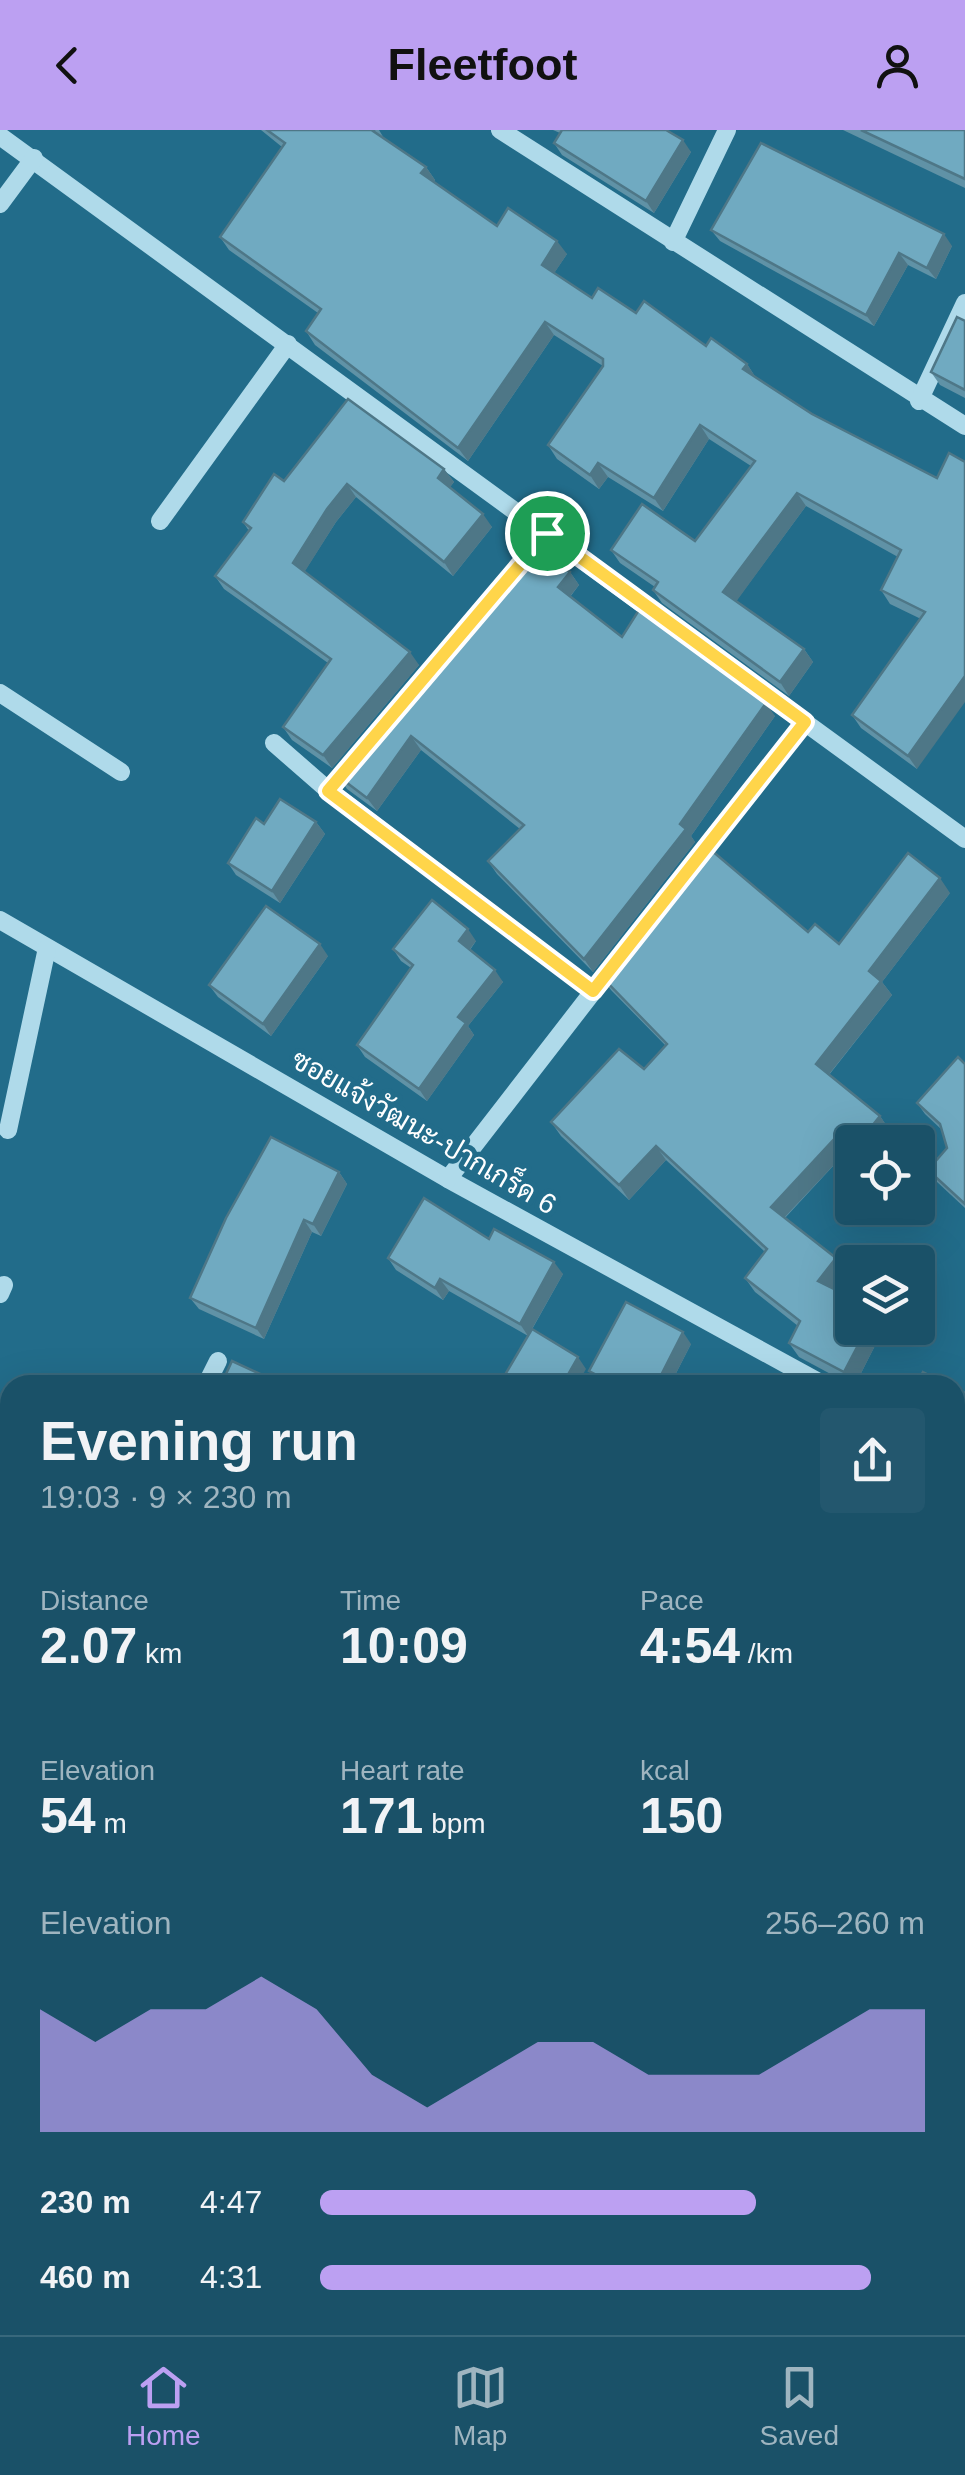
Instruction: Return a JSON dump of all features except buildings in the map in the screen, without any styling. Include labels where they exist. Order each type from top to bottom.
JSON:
[{"type":"street","points":[[500,130],[918,401],[965,426]]},
{"type":"street","points":[[672,242],[727,130]]},
{"type":"street","points":[[0,136],[965,839]]},
{"type":"street","points":[[0,204],[34,158]]},
{"type":"street","points":[[918,401],[965,304]]},
{"type":"street","points":[[160,520],[288,344]]},
{"type":"street","points":[[406,700],[547,533]]},
{"type":"street","points":[[0,694],[121,772]]},
{"type":"street","points":[[687,872],[805,722]]},
{"type":"street","points":[[274,744],[328,791],[593,991]]},
{"type":"street","points":[[328,791],[342,776]]},
{"type":"street","name":"ซอยแจ้งวัฒนะ-ปากเกร็ด 6","points":[[0,920],[448,1179],[806,1375]]},
{"type":"street","points":[[448,1179],[628,946]]},
{"type":"street","points":[[8,1130],[47,948]]},
{"type":"street","points":[[211,1375],[218,1361]]},
{"type":"route","points":[[547,533],[805,722],[593,991],[328,791],[547,533]]}]
